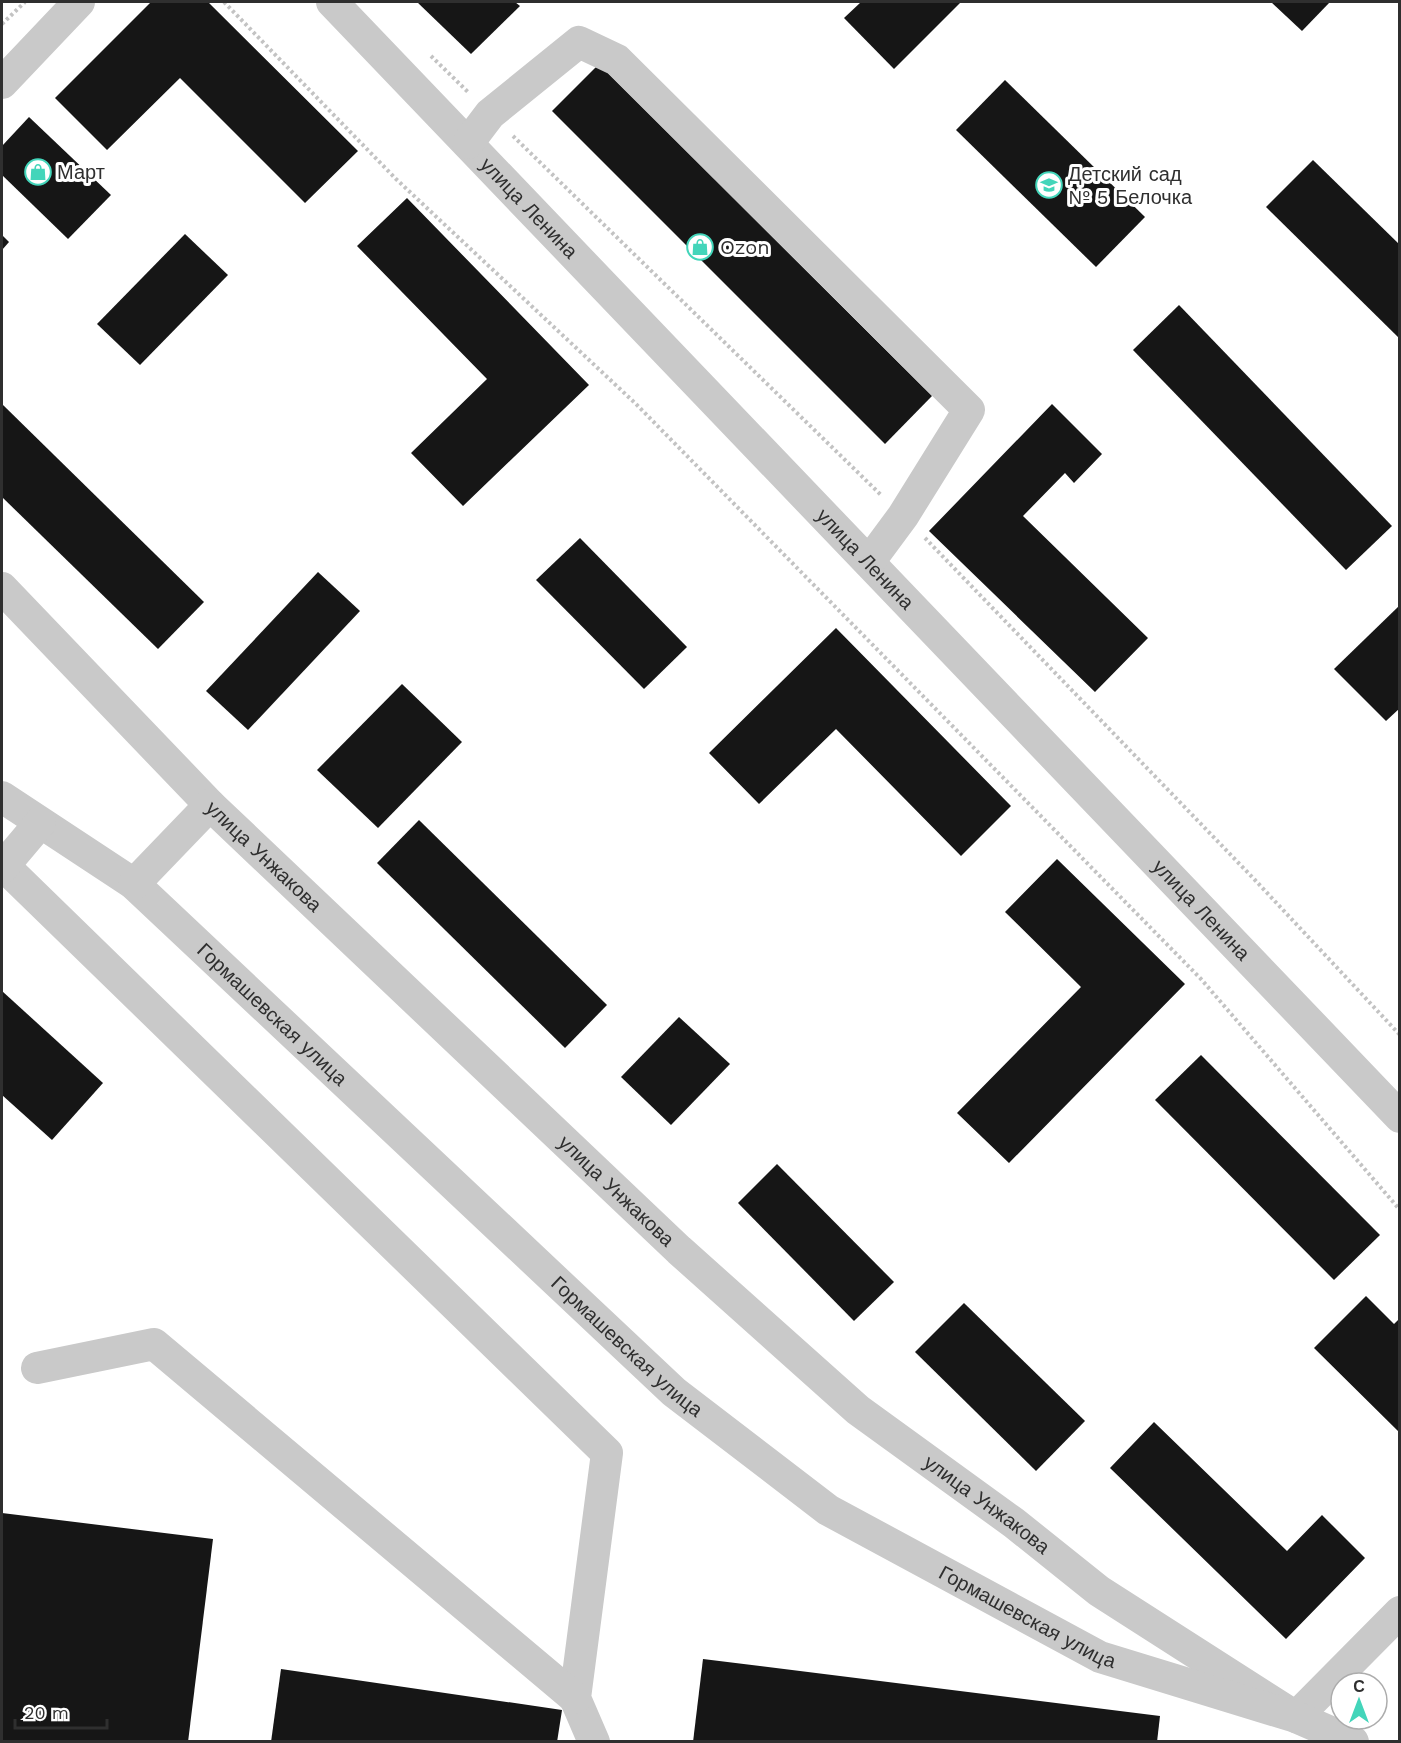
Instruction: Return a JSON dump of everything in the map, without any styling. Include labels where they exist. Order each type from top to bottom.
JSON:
[{"type":"street","points":[[2,83],[79,2]]},
{"type":"street","name":"улица Ленина","points":[[333,2],[1400,1117]]},
{"type":"street","points":[[468,143],[490,114],[579,42],[617,60],[969,410],[903,516],[869,562]]},
{"type":"street","name":"улица Унжакова","points":[[2,588],[210,805],[679,1250],[858,1410],[1014,1523],[1099,1591],[1296,1717]]},
{"type":"street","name":"Гормашевская улица","points":[[2,797],[134,884],[674,1392],[828,1510],[1100,1657],[1296,1717],[1353,1742]]},
{"type":"street","points":[[134,884],[210,805]]},
{"type":"street","points":[[40,823],[3,867],[606,1453],[575,1698]]},
{"type":"street","points":[[37,1368],[154,1344],[575,1698],[594,1742]]},
{"type":"street","points":[[1296,1717],[1400,1612]]},
{"type":"path","points":[[2,24],[25,2]]},
{"type":"path","points":[[224,2],[396,179],[636,404],[1201,979],[1400,1210]]},
{"type":"building","points":[[151,2],[208,2],[358,151],[305,203],[180,78],[107,150],[55,98]]},
{"type":"building","points":[[417,2],[515,2],[520,6],[471,54]]},
{"type":"building","points":[[861,2],[961,2],[894,69],[844,18]]},
{"type":"building","points":[[1271,2],[1330,2],[1302,31]]},
{"type":"building","points":[[599,64],[932,396],[885,444],[552,111]]},
{"type":"building","points":[[1005,80],[1145,217],[1096,267],[956,130]]},
{"type":"building","points":[[29,117],[111,195],[68,239],[2,175],[2,146]]},
{"type":"building","points":[[1313,160],[1400,245],[1400,339],[1266,207]]},
{"type":"building","points":[[407,198],[589,385],[463,506],[411,453],[487,379],[357,246]]},
{"type":"building","points":[[185,234],[228,275],[140,365],[97,324]]},
{"type":"building","points":[[2,235],[9,242],[2,250]]},
{"type":"building","points":[[1179,305],[1392,526],[1346,570],[1133,350]]},
{"type":"building","points":[[2,404],[204,602],[158,649],[2,497]]},
{"type":"building","points":[[1052,404],[1102,454],[1074,483],[1065,473],[1023,516],[1148,638],[1095,692],[929,531]]},
{"type":"building","points":[[580,538],[687,647],[644,689],[536,580]]},
{"type":"building","points":[[318,572],[360,611],[248,730],[206,691]]},
{"type":"building","points":[[1400,605],[1400,708],[1386,721],[1334,669]]},
{"type":"building","points":[[836,628],[1011,806],[961,856],[836,729],[759,804],[709,753]]},
{"type":"building","points":[[402,684],[462,742],[378,828],[317,770]]},
{"type":"building","points":[[419,820],[607,1005],[565,1048],[377,863]]},
{"type":"building","points":[[1057,859],[1185,984],[1009,1163],[957,1113],[1081,987],[1005,912]]},
{"type":"building","points":[[2,991],[103,1083],[52,1140],[2,1095]]},
{"type":"building","points":[[679,1017],[730,1064],[671,1125],[621,1077]]},
{"type":"building","points":[[1201,1055],[1380,1235],[1334,1280],[1155,1100]]},
{"type":"building","points":[[777,1164],[894,1282],[854,1321],[738,1203]]},
{"type":"building","points":[[1366,1296],[1394,1324],[1400,1318],[1400,1433],[1314,1348]]},
{"type":"building","points":[[964,1303],[1085,1421],[1036,1471],[915,1352]]},
{"type":"building","points":[[1154,1422],[1287,1551],[1322,1515],[1365,1558],[1286,1639],[1110,1468]]},
{"type":"building","points":[[2,1513],[213,1539],[188,1742],[2,1742]]},
{"type":"building","points":[[703,1659],[1160,1716],[1157,1742],[693,1742]]},
{"type":"building","points":[[281,1669],[562,1710],[557,1742],[271,1742]]},
{"type":"place","name":"Март","points":[[38,172]]},
{"type":"place","name":"Детский сад № 5 Белочка","points":[[1049,185]]},
{"type":"place","name":"Ozon","points":[[700,247]]}]
